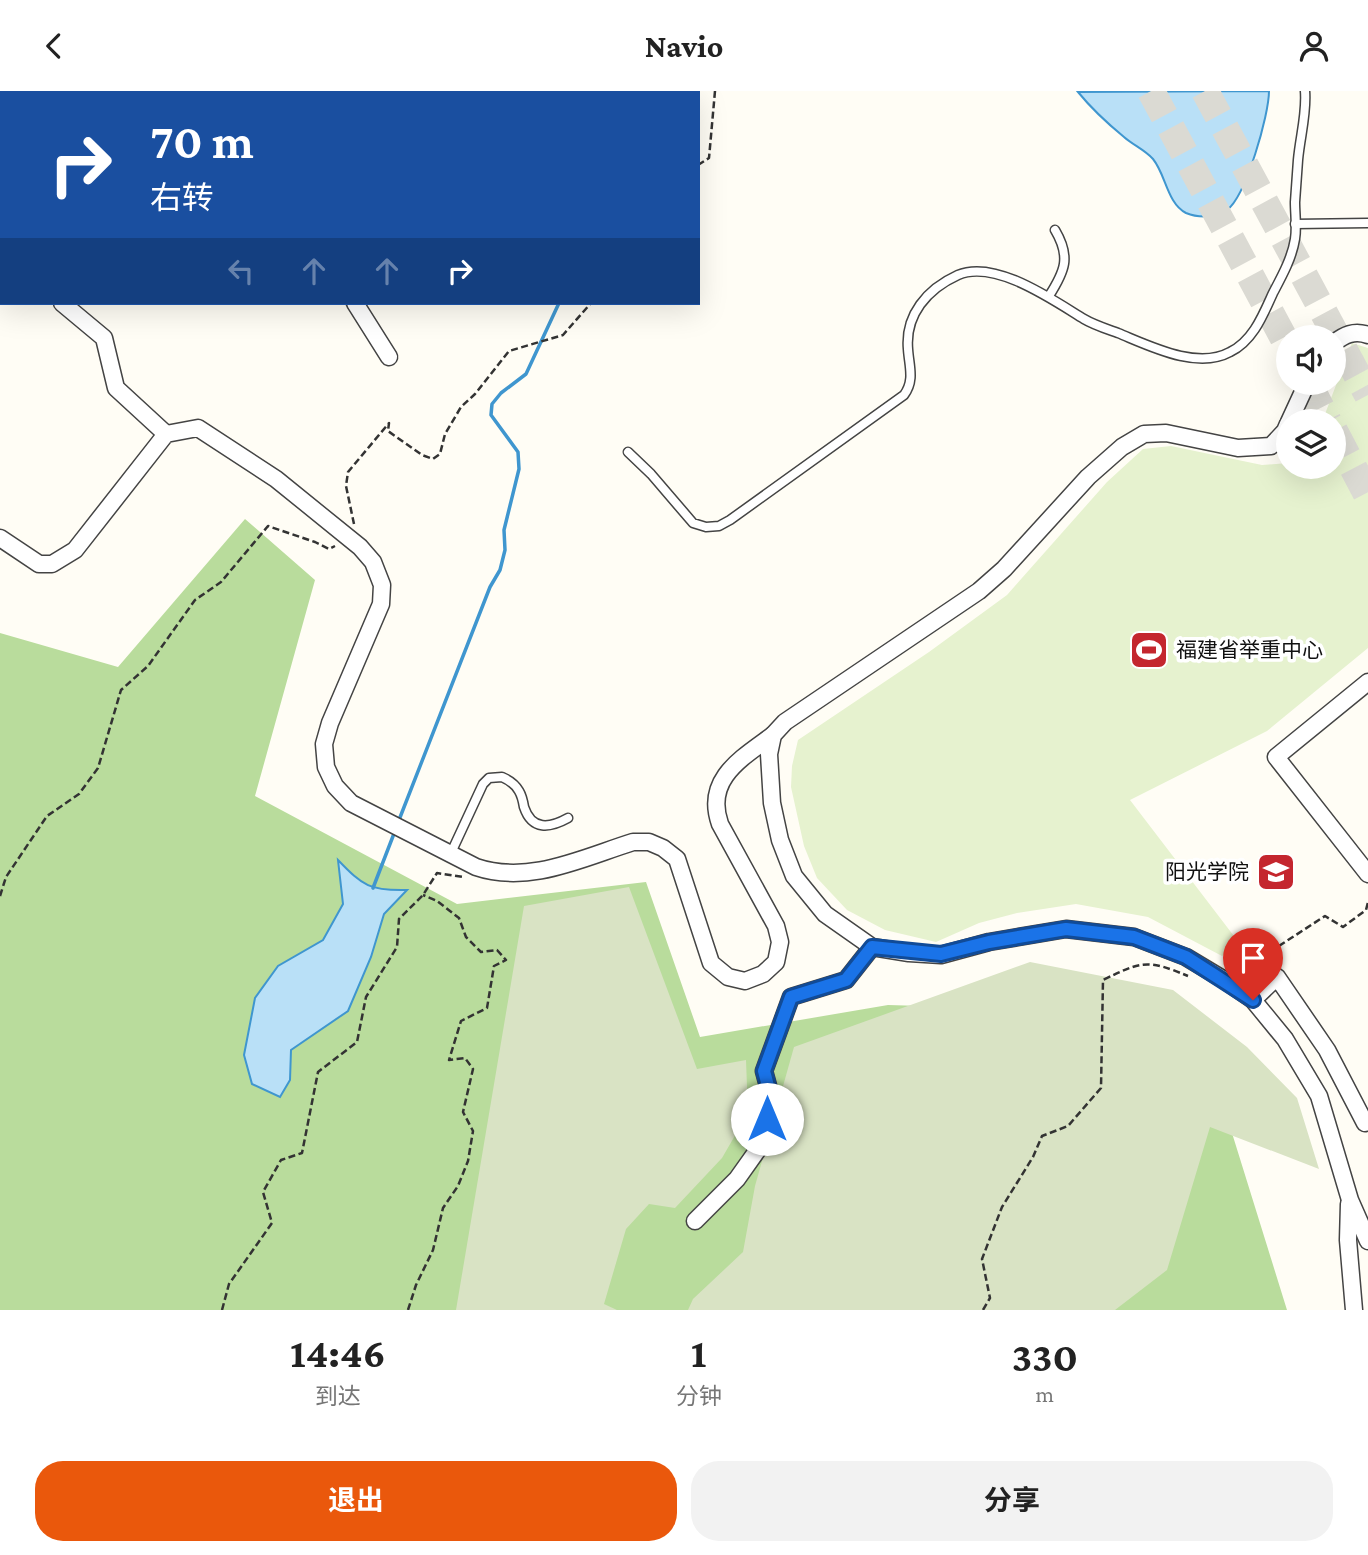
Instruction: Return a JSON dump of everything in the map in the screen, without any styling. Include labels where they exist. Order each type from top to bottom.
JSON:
[{"type":"street","points":[[64,305],[104,338],[117,388],[166,434]]},
{"type":"street","points":[[356,305],[389,357]]},
{"type":"street","points":[[1346,334],[1361,332],[1368,335]]},
{"type":"street","points":[[0,538],[38,564],[52,564],[75,550],[166,434],[198,428],[276,479],[339,529],[373,562],[382,585],[381,604],[330,723],[324,744],[326,767],[330,777],[351,803],[450,855],[495,874],[542,871],[633,842],[649,842],[663,848],[677,859],[710,963],[728,977],[745,981],[763,974],[776,961],[780,942],[776,926],[716,813],[716,796],[723,778],[738,761],[773,735],[785,722],[979,591],[1003,569],[1088,477],[1122,447],[1144,434],[1166,433],[1238,448],[1271,446],[1276,440]]},
{"type":"street","points":[[1368,682],[1276,757],[1368,874]]},
{"type":"street","points":[[773,735],[769,754],[772,803],[780,840],[794,876],[825,913],[872,947],[941,954],[989,942],[1066,929],[1134,937],[1186,957],[1253,1000],[1285,1039],[1320,1095],[1350,1200],[1368,1241]]},
{"type":"street","points":[[695,1221],[737,1179],[764,1141],[771,1097],[764,1071],[791,997],[846,980],[872,947]]},
{"type":"street","points":[[1253,1000],[1277,977],[1326,1050],[1365,1123],[1368,1122]]},
{"type":"street","points":[[1350,1200],[1348,1240],[1354,1310]]},
{"type":"lane","points":[[628,452],[651,474],[693,523],[706,527],[719,526],[755,504],[904,395],[911,380],[907,347],[910,320],[919,305],[958,275],[977,272],[1034,288],[1086,320],[1156,348],[1197,358],[1220,357],[1237,347],[1258,324],[1289,262],[1295,239],[1296,191],[1305,91]]},
{"type":"lane","points":[[1295,224],[1368,223]]},
{"type":"lane","points":[[1049,296],[1060,279],[1065,264],[1064,249],[1055,230]]},
{"type":"lane","points":[[450,855],[483,784],[489,778],[502,777],[518,789],[528,816],[538,826],[556,824],[568,818]]},
{"type":"path","points":[[700,165],[709,158],[715,91]]},
{"type":"path","points":[[0,896],[6,877],[47,816],[79,794],[98,768],[121,690],[148,666],[195,600],[221,582],[268,526],[329,549],[339,543],[339,529],[355,523],[346,486],[348,472],[388,423],[388,431],[422,455],[433,459],[440,454],[445,434],[461,407],[475,394],[509,351],[563,335],[590,305]]},
{"type":"path","points":[[222,1310],[229,1284],[272,1223],[263,1192],[281,1160],[302,1153],[318,1072],[357,1042],[366,997],[397,947],[399,919],[423,895],[437,873],[479,880],[480,868]]},
{"type":"path","points":[[408,1310],[416,1285],[433,1250],[443,1208],[458,1186],[469,1151],[472,1131],[463,1112],[473,1069],[465,1058],[449,1059],[461,1021],[487,1008],[495,967],[506,960],[498,950],[481,952],[466,937],[459,918],[437,901],[423,895]]},
{"type":"path","points":[[1277,977],[1262,957],[1325,916],[1343,927],[1366,910],[1368,902]]},
{"type":"path","points":[[983,1310],[990,1299],[982,1259],[1002,1207],[1033,1157],[1041,1136],[1068,1126],[1101,1088],[1102,980],[1136,963],[1161,965],[1194,979]]},
{"type":"green space","name":"福建省举重中心","points":[[1352,343],[1368,348],[1368,648],[1267,731],[1130,800],[1240,944],[1222,956],[1148,917],[1076,904],[1017,913],[979,923],[936,942],[885,930],[847,910],[817,878],[804,846],[791,787],[792,766],[798,740],[929,652],[1007,595],[1107,482],[1143,449],[1171,446],[1262,465],[1276,464],[1276,479],[1346,479],[1346,409],[1327,409],[1332,395],[1346,395],[1346,359]]},
{"type":"green space","points":[[245,519],[315,580],[255,796],[457,904],[646,882],[700,1037],[888,1005],[1195,1014],[1287,1310],[0,1310],[0,633],[118,667]]},
{"type":"green space","points":[[629,887],[697,1069],[746,1060],[748,1113],[722,1158],[675,1208],[649,1204],[626,1229],[604,1304],[617,1310],[456,1310],[524,906]]},
{"type":"green space","points":[[1030,962],[1173,990],[1247,1047],[1297,1098],[1319,1169],[1210,1127],[1167,1270],[1115,1310],[688,1310],[693,1299],[743,1252],[755,1186],[794,1047]]},
{"type":"water","points":[[1269,91],[1261,136],[1242,189],[1227,210],[1218,215],[1207,216],[1191,215],[1180,208],[1153,159],[1111,126],[1078,92]]},
{"type":"water","points":[[338,860],[368,885],[407,890],[384,914],[371,957],[348,1011],[291,1050],[290,1080],[280,1097],[252,1084],[244,1055],[255,998],[278,966],[323,940],[343,904]]},
{"type":"waterway","points":[[399,820],[490,587],[500,570],[505,550],[504,530],[519,469],[518,452],[491,415],[492,404],[501,393],[526,374],[558,305]]},
{"type":"waterway","points":[[373,888],[395,831]]},
{"type":"tunnel","points":[[1151,91],[1277,325]]},
{"type":"tunnel","points":[[1205,91],[1368,395]]},
{"type":"tunnel","points":[[1314,395],[1321,409]]},
{"type":"tunnel","points":[[1346,454],[1368,496]]},
{"type":"place","name":"福建省举重中心","points":[[1149,650]]},
{"type":"place","name":"阳光学院","points":[[1276,872]]},
{"type":"route","points":[[767,1119],[771,1097],[764,1071],[791,997],[846,980],[872,947],[909,953],[941,954],[989,942],[1066,929],[1134,937],[1186,957],[1253,1000]]}]
